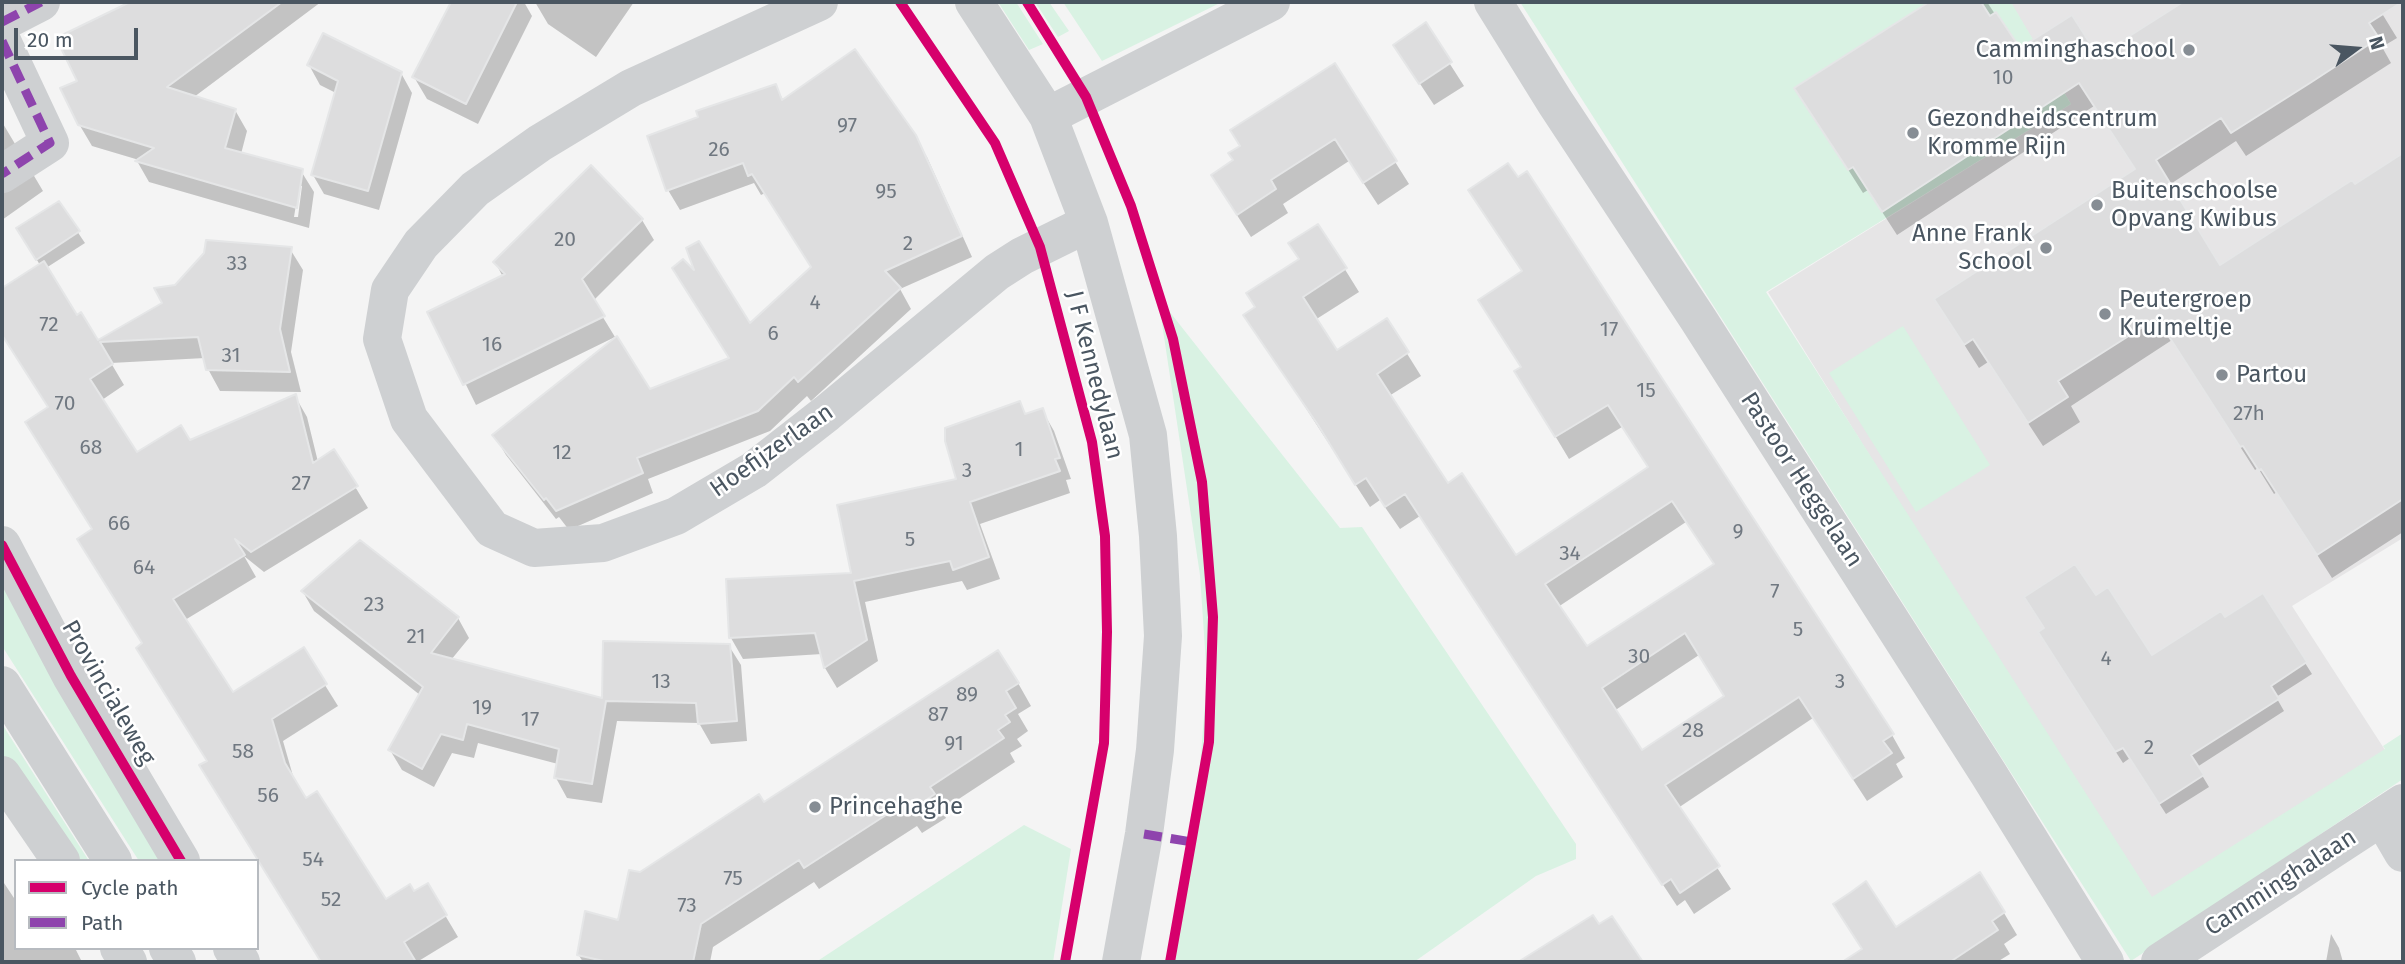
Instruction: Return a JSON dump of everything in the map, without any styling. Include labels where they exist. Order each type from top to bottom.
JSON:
[{"type":"street","points":[[2,22],[41,2]]},
{"type":"street","name":"Hoefijzerlaan","points":[[819,2],[631,88],[540,143],[475,189],[421,244],[390,290],[382,339],[410,419],[492,529],[534,548],[603,543],[676,516],[764,462],[997,272],[1021,256],[1089,223]]},
{"type":"street","name":"J F Kennedylaan","points":[[974,2],[1048,116],[1089,223],[1148,435],[1163,623],[1155,750],[1144,834],[1121,962]]},
{"type":"street","points":[[1048,116],[1271,2]]},
{"type":"street","name":"Pastoor Heggelaan","points":[[1493,2],[1973,749],[2105,962]]},
{"type":"street","points":[[2,41],[50,143],[2,174]]},
{"type":"street","name":"Provincialeweg","points":[[2,545],[71,676],[180,859]]},
{"type":"street","points":[[2,685],[112,859]]},
{"type":"street","points":[[2,775],[60,859]]},
{"type":"street","points":[[2393,810],[2403,853]]},
{"type":"street","name":"Camminghalaan","points":[[2160,962],[2393,810]]},
{"type":"shaded area","points":[[2010,2],[2403,2],[2403,538],[2292,606],[2385,750],[2152,898],[1937,564],[1768,292],[2071,104]]},
{"type":"green space","points":[[998,2],[1016,2],[1043,44],[1029,50]]},
{"type":"green space","points":[[1035,2],[1049,2],[1069,31],[1058,37]]},
{"type":"green space","points":[[1063,2],[1222,2],[1102,61]]},
{"type":"green space","points":[[1520,2],[2011,2],[2071,104],[1766,292],[2152,897],[2385,749],[2383,746],[2403,733],[2403,779],[2131,961]]},
{"type":"green space","points":[[1158,297],[1340,528],[1362,527],[1576,844],[1576,859],[1536,876],[1414,962],[1172,962],[1196,816],[1207,679],[1200,575]]},
{"type":"green space","points":[[1903,326],[1990,465],[1916,512],[1829,373]]},
{"type":"green space","points":[[2,575],[163,859],[138,859],[2,646]]},
{"type":"green space","points":[[2,724],[88,859],[72,859],[2,755]]},
{"type":"green space","points":[[1024,825],[1071,849],[1053,962],[816,962]]},
{"type":"building","points":[[130,2],[282,2],[167,87],[236,109],[225,148],[303,169],[297,208],[135,161],[154,148],[78,125],[60,88],[77,81],[56,38]]},
{"type":"building","points":[[451,2],[517,2],[466,104],[412,77]]},
{"type":"building","points":[[1929,2],[1981,2],[1990,16],[1996,12],[2020,48],[2072,15],[2098,56],[2183,2],[2402,2],[2369,23],[2379,38],[2310,83],[2231,133],[2221,118],[2156,160],[2220,265],[2352,180],[2355,184],[2403,153],[2403,499],[2317,555],[2261,469],[2259,471],[2243,446],[2240,447],[2157,318],[2058,381],[2068,397],[2028,423],[1973,339],[1964,345],[1934,299],[2135,169],[2079,83],[1882,212],[1853,167],[1848,170],[1794,88]]},
{"type":"building","points":[[1426,22],[1452,62],[1419,84],[1393,45]]},
{"type":"building","points":[[323,33],[402,72],[368,191],[311,175],[338,81],[307,65]]},
{"type":"building","points":[[855,49],[916,135],[962,236],[885,271],[901,288],[798,382],[794,377],[758,411],[637,458],[643,473],[556,511],[492,435],[617,336],[650,389],[729,358],[672,268],[683,259],[694,270],[686,248],[699,241],[750,323],[811,267],[752,174],[748,176],[743,163],[666,191],[647,136],[698,117],[696,111],[776,84],[782,100]]},
{"type":"building","points":[[1335,63],[1397,161],[1363,183],[1335,139],[1271,180],[1276,189],[1237,215],[1211,175],[1233,160],[1228,153],[1240,146],[1230,130]]},
{"type":"building","points":[[1508,163],[1518,177],[1527,171],[1894,734],[1883,741],[1892,753],[1853,779],[1799,697],[1665,785],[1720,866],[1680,893],[1671,879],[1662,885],[1405,494],[1385,507],[1366,478],[1355,485],[1318,425],[1243,315],[1255,307],[1246,293],[1299,259],[1288,243],[1318,224],[1347,268],[1303,297],[1337,350],[1387,318],[1409,352],[1377,374],[1448,483],[1462,473],[1516,555],[1648,467],[1608,405],[1555,437],[1514,371],[1521,367],[1478,300],[1522,271],[1468,190]],"holes":[[[1672,501],[1714,564],[1587,646],[1545,584]],[[1685,633],[1724,696],[1642,750],[1602,688]]]},
{"type":"building","points":[[591,165],[643,219],[582,279],[605,316],[463,385],[427,312],[505,274],[493,262]]},
{"type":"building","points":[[59,201],[80,231],[36,260],[16,228]]},
{"type":"building","points":[[206,240],[292,247],[280,329],[290,372],[206,370],[198,337],[100,342],[113,364],[90,379],[137,452],[181,425],[190,440],[296,394],[313,463],[334,449],[358,486],[251,552],[235,539],[245,555],[173,599],[233,692],[304,647],[327,684],[272,719],[285,763],[306,798],[317,791],[386,899],[410,884],[414,891],[428,883],[447,915],[404,942],[416,962],[321,962],[199,765],[207,761],[136,648],[142,643],[77,539],[92,529],[25,422],[48,407],[2,335],[2,288],[44,261],[77,315],[81,312],[98,340],[162,303],[154,288],[175,285],[204,253]]},
{"type":"building","points":[[1020,401],[1025,414],[1043,408],[1060,458],[1055,459],[1060,471],[970,502],[989,557],[953,570],[950,561],[854,581],[867,640],[824,668],[815,633],[729,638],[726,579],[851,573],[837,505],[956,479],[945,441],[945,428]]},
{"type":"building","points":[[360,540],[459,617],[431,653],[602,698],[603,641],[730,644],[737,721],[698,724],[696,703],[606,701],[592,784],[554,778],[559,749],[467,724],[463,740],[441,734],[422,769],[388,750],[423,687],[301,591]]},
{"type":"building","points":[[2075,564],[2096,595],[2108,587],[2152,655],[2221,611],[2225,617],[2263,593],[2307,662],[2271,686],[2279,699],[2191,755],[2204,775],[2159,804],[2123,748],[2115,752],[2038,632],[2044,628],[2024,597]]},
{"type":"building","name":"Princehaghe","points":[[998,650],[1019,683],[1006,691],[1016,708],[1005,715],[1010,722],[998,730],[1004,738],[930,787],[935,794],[908,812],[903,804],[804,868],[799,860],[701,924],[693,962],[608,962],[577,955],[585,911],[618,920],[629,870],[640,872],[759,794],[764,802]]},
{"type":"building","points":[[1980,872],[2005,912],[1992,921],[1998,930],[1950,962],[1842,962],[1862,949],[1833,904],[1866,881],[1896,927]]},
{"type":"building","points":[[1593,915],[1599,924],[1612,916],[1643,962],[1518,962]]},
{"type":"marked path","points":[[2,22],[41,2]]},
{"type":"marked path","points":[[2,41],[50,143],[2,174]]},
{"type":"marked path","points":[[1144,834],[1192,842]]},
{"type":"cycle path","points":[[900,2],[995,143],[1040,247],[1092,442],[1105,536],[1107,632],[1104,743],[1065,962]]},
{"type":"cycle path","points":[[1027,2],[1086,97],[1131,206],[1173,339],[1202,482],[1213,617],[1209,742],[1170,962]]},
{"type":"cycle path","points":[[2,545],[71,676],[180,859]]},
{"type":"place","name":"Camminghaschool","points":[[2189,50]]},
{"type":"place","name":"Gezondheidscentrum Kromme Rijn","points":[[1913,133]]},
{"type":"place","name":"Buitenschoolse Opvang Kwibus","points":[[2097,205]]},
{"type":"place","name":"Anne Frank School","points":[[2046,248]]},
{"type":"place","name":"Peutergroep Kruimeltje","points":[[2105,314]]},
{"type":"place","name":"Partou","points":[[2222,375]]},
{"type":"place","name":"Princehaghe","points":[[815,807]]}]
